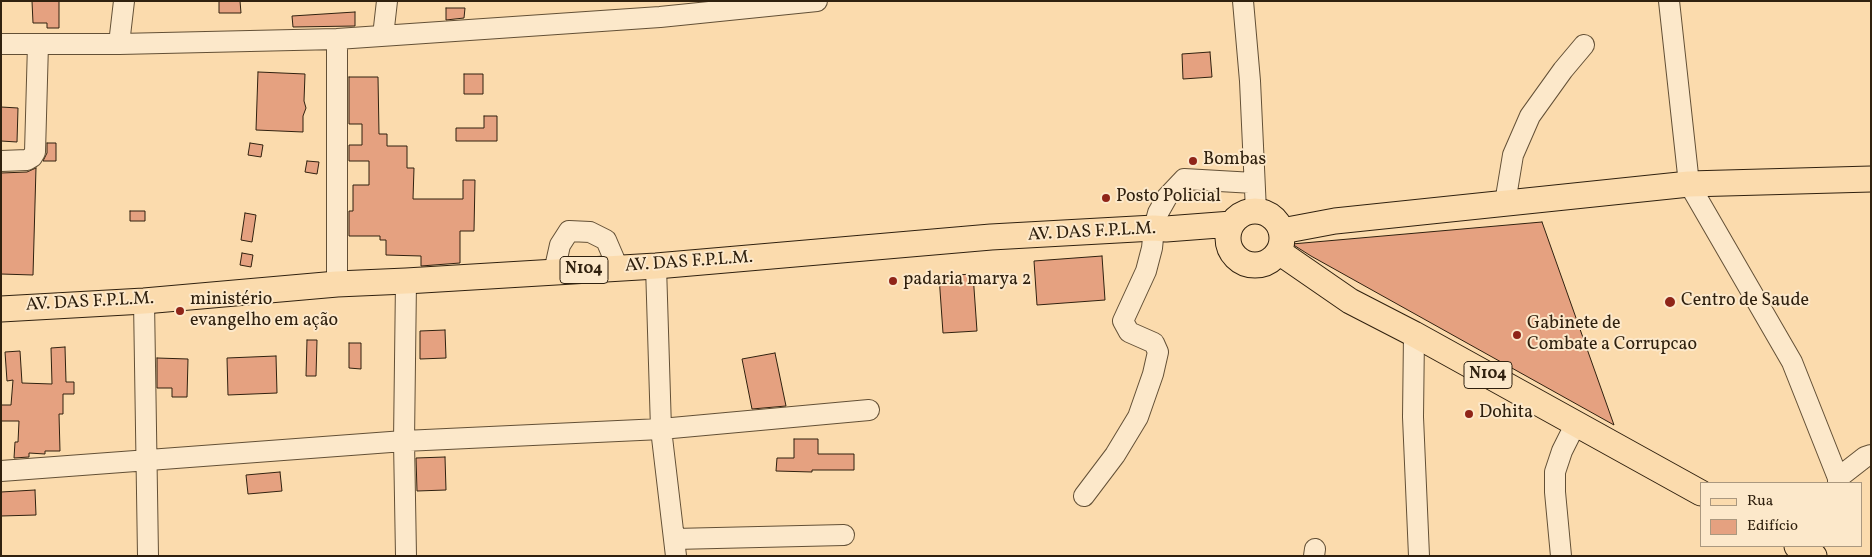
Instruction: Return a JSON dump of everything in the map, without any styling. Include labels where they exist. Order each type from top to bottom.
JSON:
[{"type":"main road","points":[[1280,242],[1335,221],[1688,184],[1871,179]]},
{"type":"main road","name":"N104","points":[[1232,224],[1242,214],[1256,211],[1263,212],[1275,219],[1280,242],[1350,301],[1414,334],[1700,492]]},
{"type":"main road","points":[[1232,224],[1228,238],[1232,252]]},
{"type":"main road","name":"AV. DAS F.P.L.M.","points":[[1,309],[144,301],[337,284],[656,266],[991,237],[1232,224]]},
{"type":"main road","name":"AV. DAS F.P.L.M.","points":[[1160,229],[1232,252]]},
{"type":"main road","name":"N104","points":[[1232,252],[1242,262],[1256,265],[1269,262],[1280,242]]},
{"type":"street","points":[[119,44],[124,1]]},
{"type":"street","points":[[384,36],[387,1]]},
{"type":"street","points":[[1,44],[336,40],[651,18],[817,1]]},
{"type":"street","points":[[1243,1],[1250,81],[1256,211]]},
{"type":"street","points":[[1669,1],[1688,184],[1792,362],[1838,481],[1865,457],[1871,455]]},
{"type":"street","points":[[336,40],[337,284]]},
{"type":"street","points":[[1,161],[21,162],[32,157],[35,152],[38,44]]},
{"type":"street","points":[[1504,203],[1514,155],[1530,116],[1563,70],[1584,45]]},
{"type":"street","points":[[1084,496],[1115,455],[1138,417],[1153,374],[1158,352],[1154,343],[1129,332],[1123,320],[1146,270],[1160,229],[1158,213],[1167,197],[1184,179],[1254,183]]},
{"type":"street","points":[[554,272],[560,245],[569,231],[590,232],[606,240],[618,268]]},
{"type":"street","points":[[656,266],[661,429],[675,547],[844,536]]},
{"type":"street","points":[[406,281],[404,441],[406,556]]},
{"type":"street","points":[[144,301],[148,556]]},
{"type":"street","points":[[1414,334],[1413,417],[1419,556]]},
{"type":"street","points":[[1,471],[404,441],[661,429],[869,410]]},
{"type":"street","points":[[1561,556],[1555,472],[1562,451],[1576,423]]},
{"type":"building","points":[[32,1],[59,1],[59,28],[47,28],[47,23],[33,23]]},
{"type":"building","points":[[219,1],[240,1],[241,13],[219,13]]},
{"type":"building","points":[[446,8],[465,8],[464,18],[446,20]]},
{"type":"building","points":[[355,12],[355,26],[293,27],[292,16]]},
{"type":"building","points":[[1210,52],[1212,77],[1183,79],[1182,54]]},
{"type":"building","points":[[258,72],[305,74],[304,101],[306,108],[303,116],[303,132],[256,130]]},
{"type":"building","points":[[464,74],[483,74],[483,94],[464,94]]},
{"type":"building","points":[[349,77],[378,77],[379,134],[387,134],[387,146],[407,146],[407,168],[414,168],[413,199],[463,199],[463,180],[475,180],[474,231],[460,231],[460,263],[421,266],[421,256],[386,255],[386,240],[380,240],[380,236],[349,236],[349,211],[353,211],[353,185],[369,185],[369,161],[349,161],[349,145],[362,145],[362,124],[349,124]]},
{"type":"building","points":[[1,107],[18,108],[17,142],[1,141]]},
{"type":"building","points":[[484,116],[497,116],[497,141],[456,141],[456,128],[484,128]]},
{"type":"building","points":[[47,143],[56,143],[56,161],[43,161],[47,153]]},
{"type":"building","points":[[250,143],[263,145],[261,157],[248,155]]},
{"type":"building","points":[[307,161],[319,162],[317,174],[305,172]]},
{"type":"building","points":[[36,168],[33,275],[1,274],[1,173],[27,172]]},
{"type":"building","points":[[130,211],[145,211],[145,221],[130,221]]},
{"type":"building","points":[[245,213],[256,215],[252,242],[241,240]]},
{"type":"building","name":"Gabinete de Combate a Corrupcao","points":[[1542,222],[1614,425],[1292,244]]},
{"type":"building","points":[[242,253],[253,255],[251,267],[240,265]]},
{"type":"building","points":[[1102,256],[1105,300],[1037,305],[1034,261]]},
{"type":"building","points":[[973,274],[977,331],[943,333],[939,276]]},
{"type":"building","points":[[445,330],[446,358],[420,359],[420,331]]},
{"type":"building","points":[[307,340],[317,340],[316,376],[306,376]]},
{"type":"building","points":[[349,343],[361,343],[361,369],[349,368]]},
{"type":"building","points":[[65,347],[66,382],[74,382],[74,394],[63,394],[63,414],[59,414],[60,451],[45,451],[45,454],[29,453],[29,457],[14,458],[15,442],[18,442],[19,421],[1,421],[1,405],[11,405],[13,380],[7,381],[5,352],[20,351],[22,383],[52,384],[51,348]]},
{"type":"building","points":[[775,353],[786,406],[752,409],[742,359]]},
{"type":"building","points":[[276,356],[277,393],[228,395],[227,358]]},
{"type":"building","points":[[157,358],[188,359],[187,397],[172,397],[172,388],[157,388]]},
{"type":"building","points":[[794,439],[818,439],[818,454],[854,454],[854,470],[776,471],[777,458],[794,458]]},
{"type":"building","points":[[445,457],[446,490],[417,491],[416,458]]},
{"type":"building","points":[[280,472],[282,491],[248,494],[246,475]]},
{"type":"building","points":[[35,490],[36,515],[1,516],[1,492]]},
{"type":"place","name":"Bombas","points":[[1193,161]]},
{"type":"place","name":"Posto Policial","points":[[1106,198]]},
{"type":"place","name":"padaria marya 2","points":[[893,281]]},
{"type":"place","name":"Centro de Saude","points":[[1670,302]]},
{"type":"place","name":"ministério evangelho em ação","points":[[180,311]]},
{"type":"place","name":"Gabinete de Combate a Corrupcao","points":[[1517,335]]},
{"type":"place","name":"Dohita","points":[[1469,414]]}]
